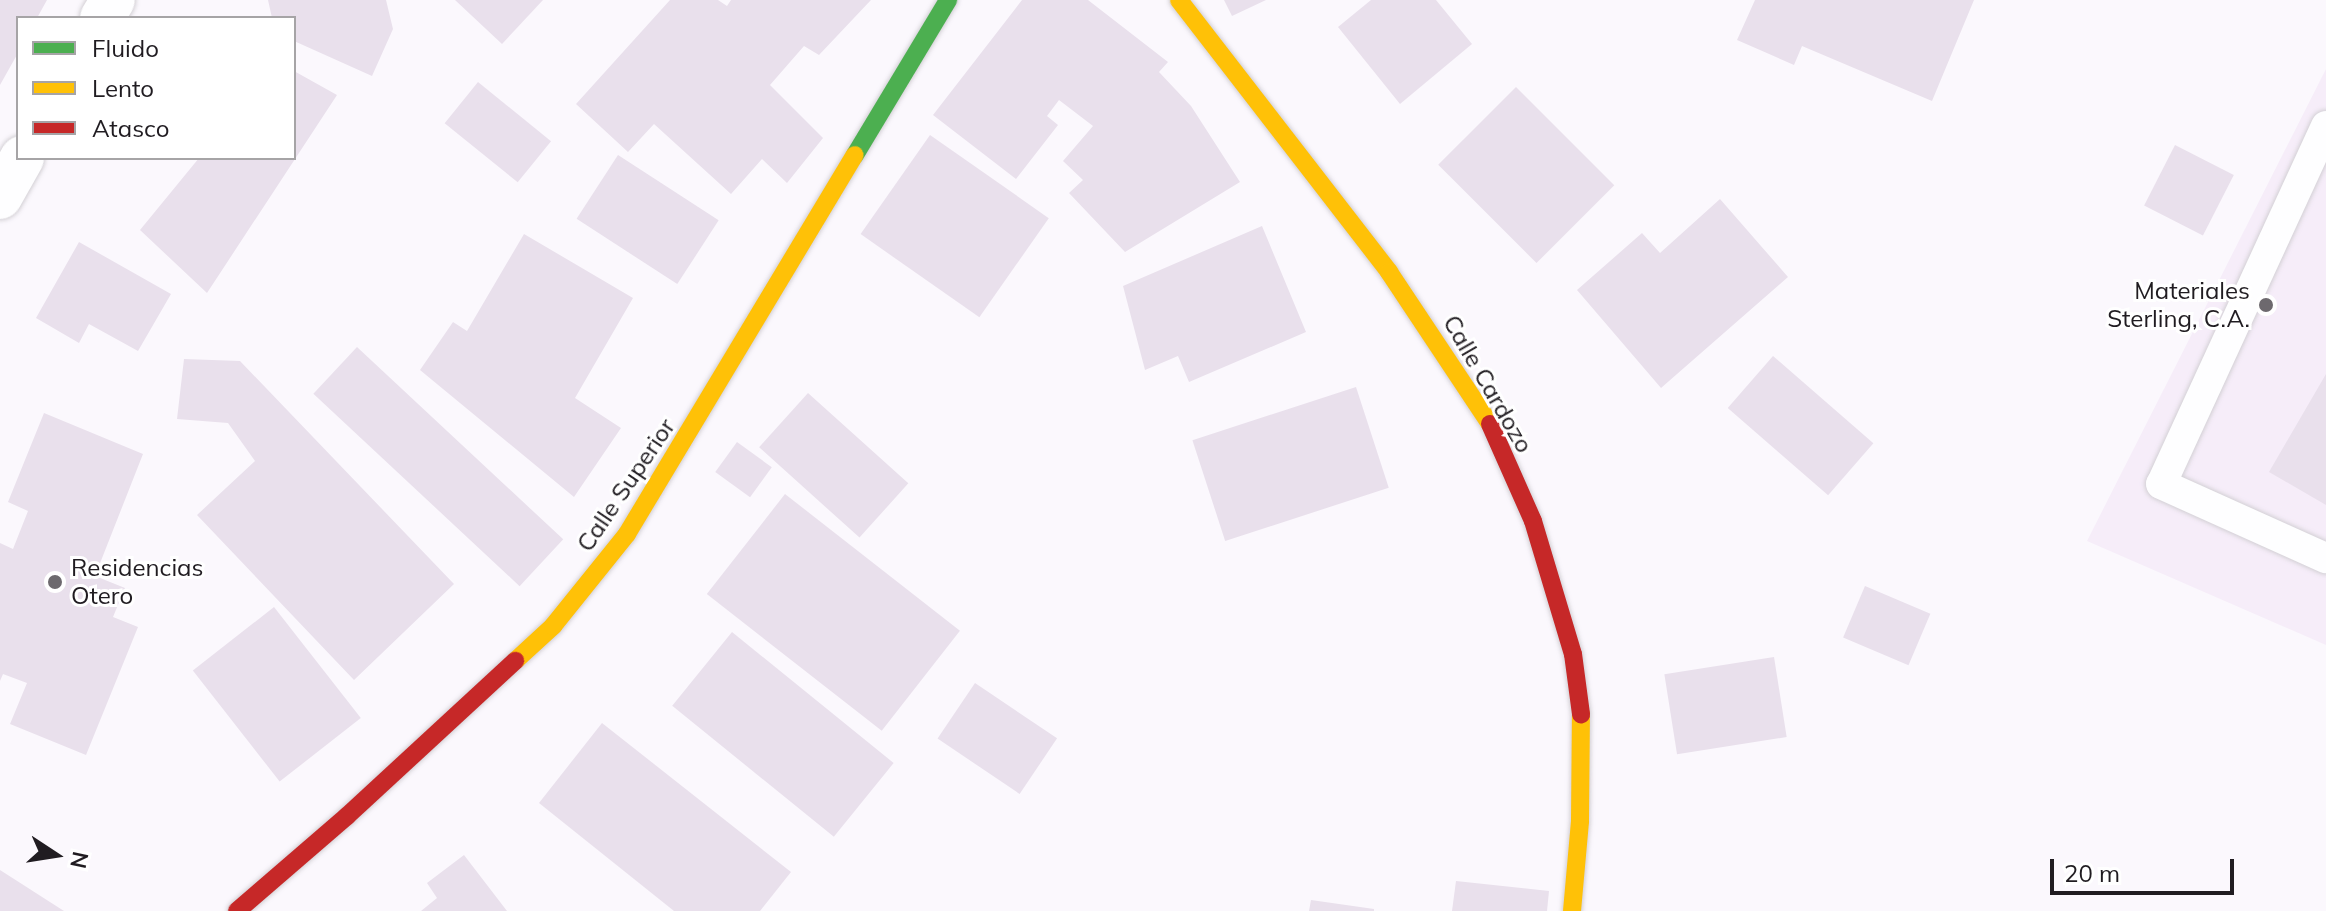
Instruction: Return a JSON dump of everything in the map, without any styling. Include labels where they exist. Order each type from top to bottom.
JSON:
[{"type":"street","name":"Calle Superior","points":[[237,911],[347,816],[553,626],[627,534],[948,0]]},
{"type":"street","name":"Calle Cardozo","points":[[1179,0],[1389,272],[1451,361],[1494,431],[1533,521],[1573,654],[1581,717],[1580,821],[1572,911]]},
{"type":"street","points":[[0,197],[21,160]]},
{"type":"lane","points":[[2326,126],[2161,484],[2326,558]]},
{"type":"shaded area","name":"Materiales Sterling, C.A.","points":[[2326,69],[2326,645],[2087,541]]},
{"type":"building","points":[[0,0],[47,0],[38,16],[16,16],[16,57],[0,85]]},
{"type":"building","points":[[268,0],[386,0],[393,29],[372,76],[296,42],[296,16],[272,16]]},
{"type":"building","points":[[455,0],[543,0],[502,44]]},
{"type":"building","points":[[670,0],[718,0],[727,6],[731,0],[871,0],[819,55],[804,46],[770,85],[823,138],[787,183],[762,159],[731,194],[654,124],[628,152],[576,104]]},
{"type":"building","points":[[1022,0],[1088,0],[1168,62],[1159,72],[1191,106],[1240,182],[1125,252],[1069,193],[1083,180],[1063,161],[1093,126],[1059,100],[1047,116],[1058,125],[1016,179],[933,115]]},
{"type":"building","points":[[1224,0],[1266,0],[1232,16]]},
{"type":"building","points":[[1371,0],[1436,0],[1472,44],[1400,104],[1338,27]]},
{"type":"building","points":[[1755,0],[1974,0],[1932,101],[1802,46],[1794,65],[1737,40]]},
{"type":"building","points":[[296,72],[337,95],[296,157]]},
{"type":"building","points":[[478,82],[551,141],[518,182],[445,123]]},
{"type":"building","points":[[1516,87],[1614,185],[1537,263],[1438,165]]},
{"type":"building","points":[[930,135],[1049,218],[979,317],[861,234]]},
{"type":"building","points":[[2175,145],[2234,175],[2203,236],[2144,206]]},
{"type":"building","points":[[618,155],[719,220],[677,284],[577,219]]},
{"type":"building","points":[[197,160],[294,160],[207,293],[140,230]]},
{"type":"building","points":[[1720,199],[1788,277],[1661,388],[1577,290],[1642,233],[1660,253]]},
{"type":"building","points":[[1262,226],[1306,332],[1189,382],[1178,356],[1145,370],[1123,286]]},
{"type":"building","points":[[524,234],[633,298],[575,398],[621,428],[574,497],[420,370],[453,322],[467,331]]},
{"type":"building","points":[[79,242],[171,294],[138,351],[89,324],[79,343],[36,318]]},
{"type":"building","points":[[357,347],[563,539],[520,586],[313,394]]},
{"type":"building","points":[[1773,356],[1873,443],[1828,495],[1728,408]]},
{"type":"building","points":[[184,359],[240,361],[454,584],[354,680],[197,515],[255,461],[228,423],[177,419]]},
{"type":"building","points":[[2326,374],[2326,505],[2269,472]]},
{"type":"building","points":[[1356,387],[1389,488],[1225,541],[1192,440]]},
{"type":"building","points":[[808,393],[908,483],[859,538],[759,447]]},
{"type":"building","name":"Residencias Otero","points":[[44,413],[143,454],[95,576],[125,588],[113,617],[138,627],[86,755],[10,724],[27,683],[3,674],[0,681],[0,543],[13,549],[28,511],[8,502]]},
{"type":"building","points":[[737,442],[772,467],[750,497],[715,472]]},
{"type":"building","points":[[785,494],[960,631],[882,731],[707,594]]},
{"type":"building","points":[[1865,586],[1930,614],[1908,665],[1843,638]]},
{"type":"building","points":[[274,607],[361,718],[280,782],[193,670]]},
{"type":"building","points":[[732,632],[894,763],[834,837],[672,706]]},
{"type":"building","points":[[1774,657],[1787,737],[1677,754],[1664,674]]},
{"type":"building","points":[[975,683],[1057,738],[1020,794],[938,739]]},
{"type":"building","points":[[602,723],[791,872],[760,911],[674,911],[539,803]]},
{"type":"building","points":[[464,855],[507,911],[421,911],[437,898],[427,883]]},
{"type":"building","points":[[0,870],[64,911],[0,911]]},
{"type":"building","points":[[1456,881],[1549,891],[1547,911],[1452,911]]},
{"type":"building","points":[[1311,900],[1374,909],[1374,911],[1309,911]]},
{"type":"traffic: fast","points":[[855,155],[948,0]]},
{"type":"traffic: slow","points":[[1179,0],[1389,272],[1490,424]]},
{"type":"traffic: slow","points":[[515,661],[553,626],[627,534],[855,155]]},
{"type":"traffic: slow","points":[[1572,911],[1580,821],[1581,714]]},
{"type":"traffic: jam","points":[[1490,424],[1533,521],[1573,654],[1581,714]]},
{"type":"traffic: jam","points":[[237,911],[347,816],[515,661]]},
{"type":"place","name":"Materiales Sterling, C.A.","points":[[2266,305]]},
{"type":"place","name":"Residencias Otero","points":[[55,582]]}]
